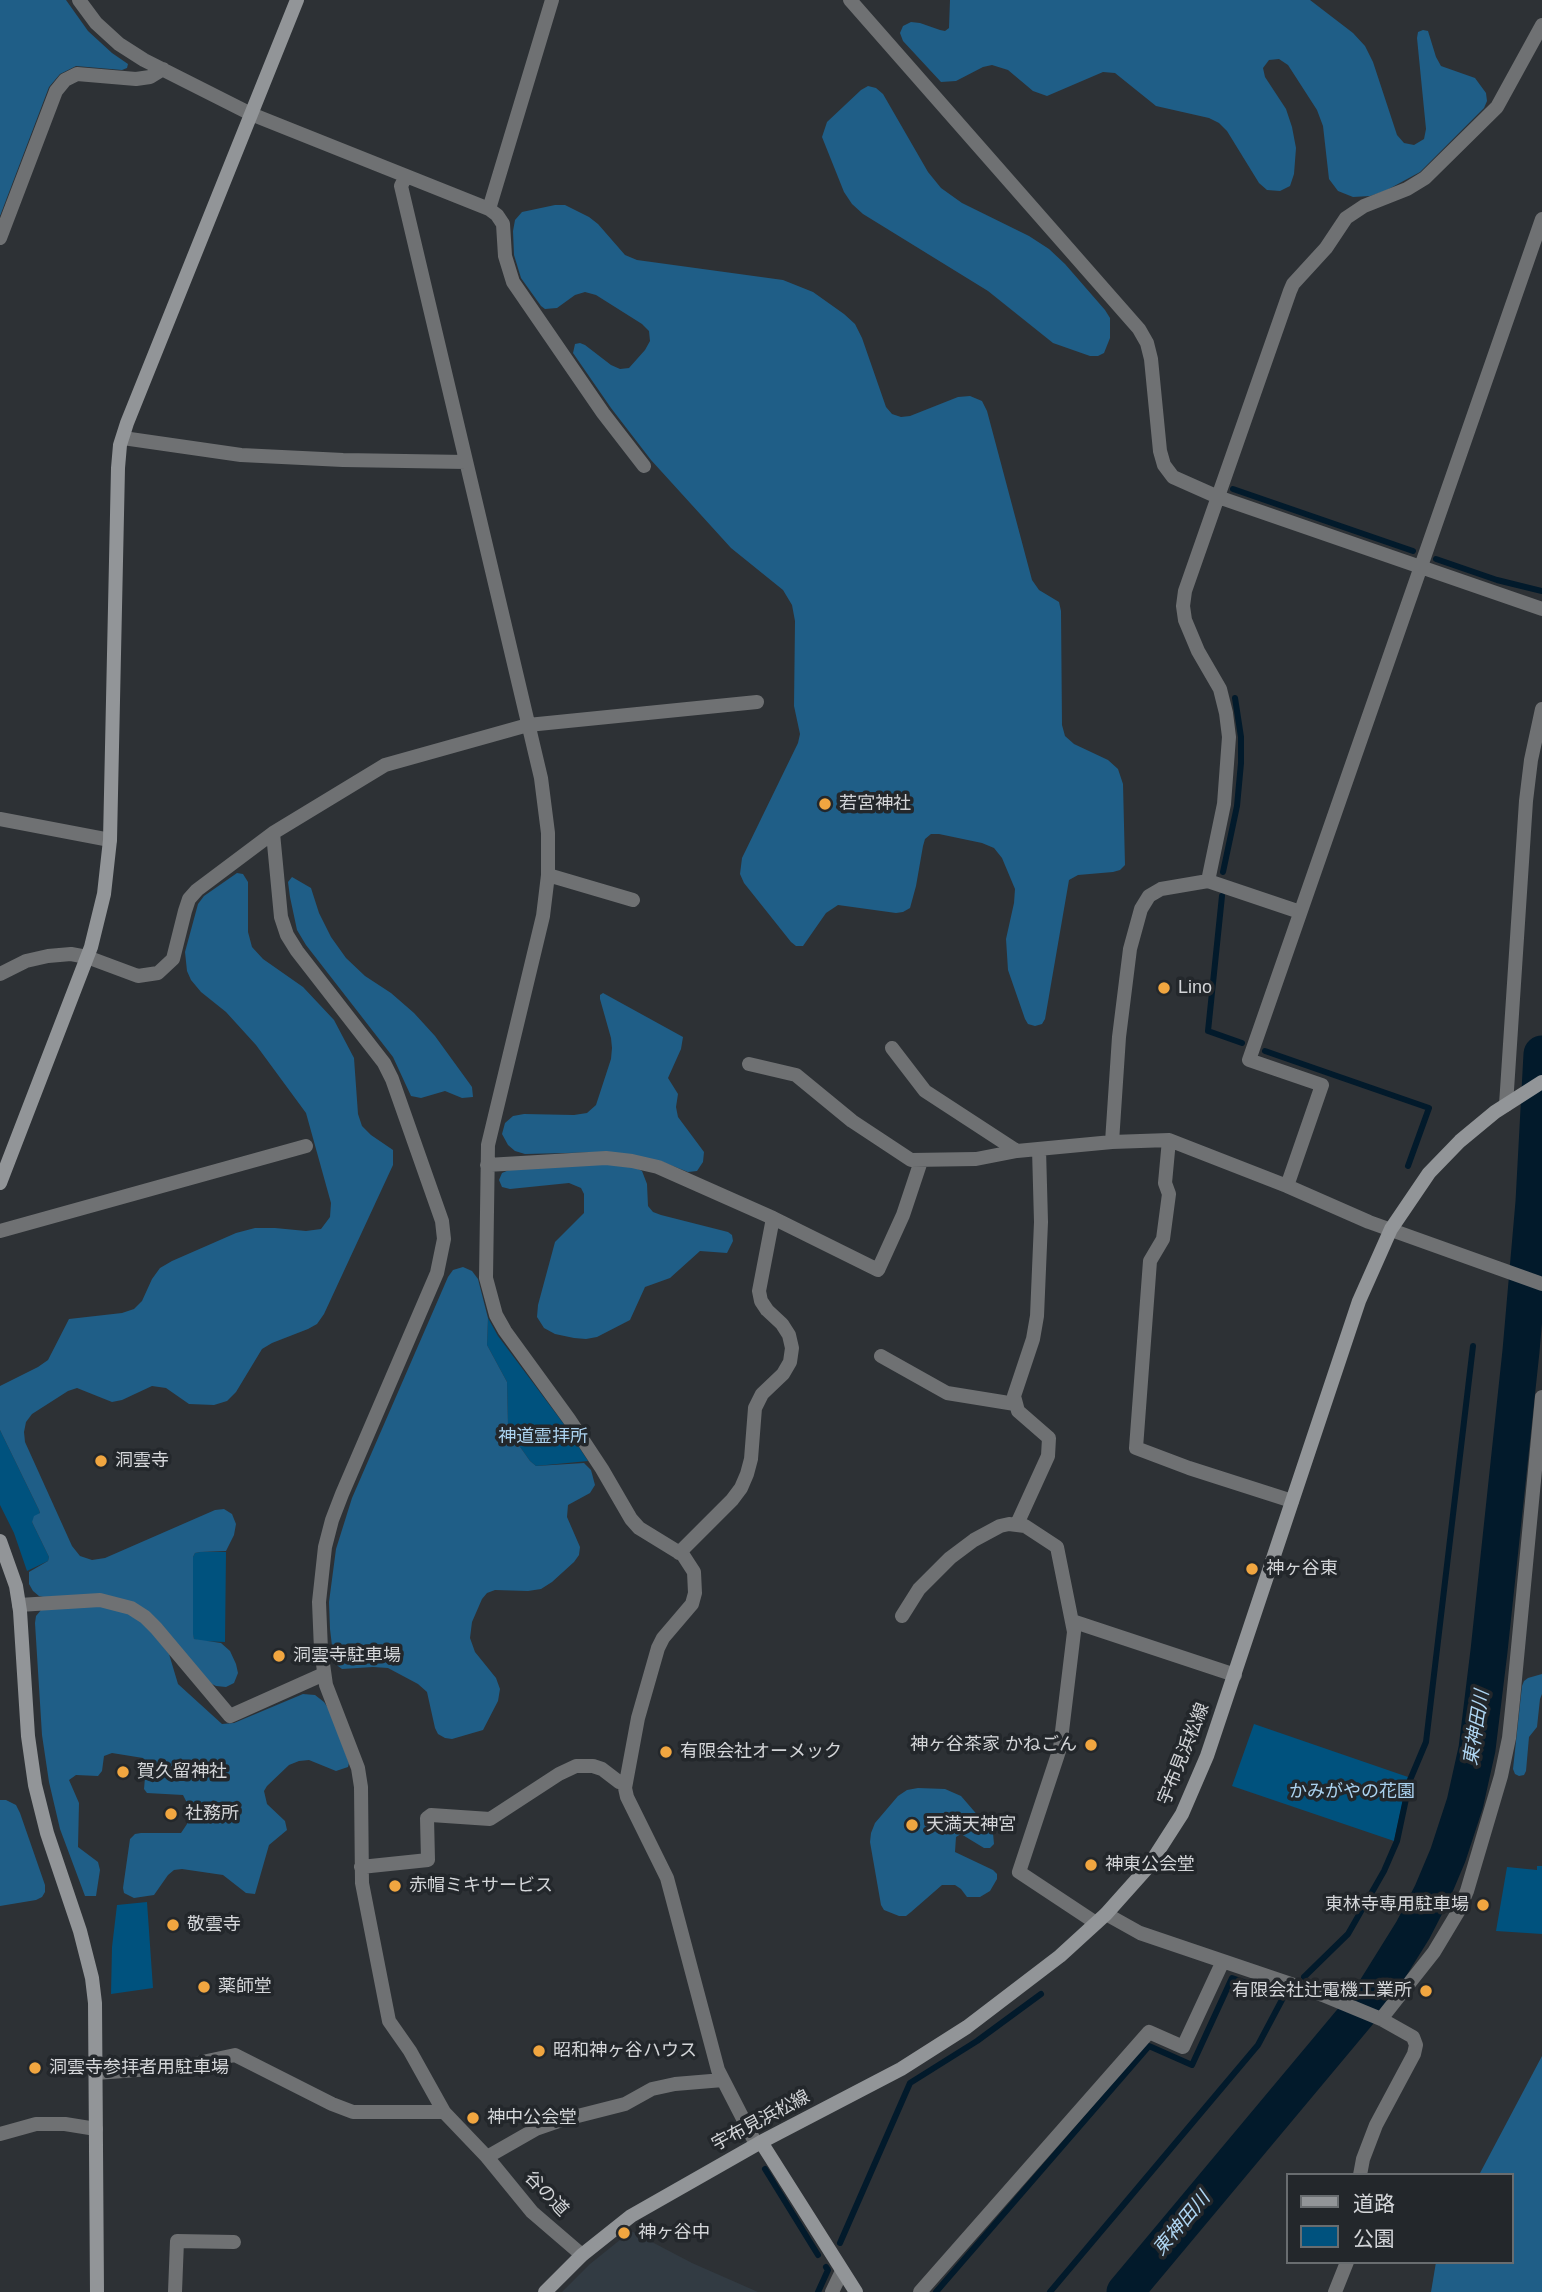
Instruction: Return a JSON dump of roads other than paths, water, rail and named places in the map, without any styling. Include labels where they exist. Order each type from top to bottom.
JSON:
[{"type":"street","points":[[79,0],[96,23],[119,44],[163,69],[251,114],[489,209],[497,215],[503,224],[505,256],[513,282],[603,413],[644,466]]},
{"type":"street","points":[[0,1183],[87,957],[104,894],[110,840],[118,468],[123,438],[297,0]]},
{"type":"street","points":[[489,209],[552,0]]},
{"type":"street","points":[[850,0],[1139,329],[1147,343],[1151,359],[1160,451],[1164,465],[1173,477],[1218,497],[1542,609]]},
{"type":"street","points":[[1208,881],[1224,804],[1229,737],[1220,689],[1185,620],[1185,591],[1293,284],[1326,248],[1346,218],[1364,206],[1407,190],[1425,178],[1497,107],[1542,25]]},
{"type":"street","points":[[0,238],[56,91],[65,80],[77,74],[136,79],[150,77],[163,69]]},
{"type":"street","points":[[406,176],[401,186],[528,724],[548,833],[548,875],[543,916],[488,1145],[485,1269],[489,1297],[505,1331],[596,1459],[631,1519],[639,1528],[679,1553],[690,1563],[694,1572],[695,1594],[692,1604],[663,1638],[658,1648],[638,1718],[626,1783],[628,1797],[667,1878],[712,2054],[723,2080],[758,2143],[856,2292]]},
{"type":"street","points":[[1287,1186],[1322,1085],[1249,1060],[1542,219]]},
{"type":"street","points":[[123,438],[241,455],[343,460],[466,461]]},
{"type":"street","points":[[0,974],[26,961],[71,954],[87,957],[138,976],[158,973],[173,959],[189,899],[197,890],[273,833],[385,765],[528,724],[757,702]]},
{"type":"street","points":[[1510,1102],[1527,791],[1542,709]]},
{"type":"street","points":[[0,819],[110,840]]},
{"type":"street","name":"谷の道","points":[[273,833],[281,917],[287,935],[384,1063],[438,1203],[444,1239],[437,1273],[332,1520],[325,1547],[318,1602],[320,1650],[326,1685],[358,1768],[361,1787],[364,1902],[389,2021],[410,2051],[444,2112],[487,2157],[532,2212],[582,2255]]},
{"type":"street","points":[[548,875],[634,900]]},
{"type":"street","points":[[1112,1142],[1130,949],[1141,909],[1149,897],[1161,889],[1208,881],[1300,912]]},
{"type":"street","points":[[892,1048],[925,1091],[1017,1151]]},
{"type":"street","points":[[750,1064],[796,1075],[852,1121],[911,1160],[975,1159],[1017,1151],[1112,1142],[1169,1140],[1287,1186],[1369,1222],[1542,1284]]},
{"type":"street","name":"宇布見浜松線","points":[[545,2292],[582,2255],[631,2216],[758,2143],[867,2088],[934,2049],[1030,1981],[1101,1919],[1148,1867],[1182,1814],[1207,1756],[1359,1301],[1391,1229],[1415,1191],[1444,1156],[1477,1126],[1542,1083]]},
{"type":"street","points":[[1169,1140],[1165,1183],[1169,1194],[1163,1239],[1150,1261],[1136,1448],[1293,1501]]},
{"type":"street","points":[[0,1231],[306,1146]]},
{"type":"street","points":[[1017,1524],[1048,1457],[1049,1438],[1023,1416],[1015,1404],[1016,1389],[1033,1339],[1037,1316],[1041,1222],[1039,1149]]},
{"type":"street","points":[[487,1165],[606,1158],[658,1167],[773,1218],[878,1270],[903,1215],[921,1161]]},
{"type":"street","points":[[679,1553],[741,1488],[751,1458],[755,1408],[762,1394],[783,1374],[790,1362],[792,1348],[789,1335],[767,1310],[759,1291],[773,1218]]},
{"type":"street","points":[[881,1356],[947,1393],[1015,1404]]},
{"type":"street","points":[[1379,2018],[1434,1952],[1458,1912],[1467,1891],[1501,1776],[1513,1700],[1542,1397]]},
{"type":"street","points":[[902,1616],[919,1589],[962,1548],[1000,1526],[1025,1526],[1057,1547],[1074,1632],[1060,1748],[1019,1872],[1101,1919],[1327,1997],[1379,2018],[1413,2037],[1415,2054],[1368,2141],[1360,2173]]},
{"type":"street","points":[[0,1541],[9,1562],[19,1605],[28,1736],[35,1785],[47,1833],[89,1962],[95,2003],[97,2292]]},
{"type":"street","points":[[19,1605],[100,1600],[131,1608],[156,1628],[230,1716],[324,1674]]},
{"type":"street","points":[[1072,1621],[1235,1675]]},
{"type":"street","points":[[361,1867],[428,1860],[427,1818],[431,1815],[490,1819],[559,1774],[576,1766],[593,1766],[619,1782],[626,1783]]},
{"type":"street","points":[[920,2292],[1149,2032],[1183,2048],[1223,1961]]},
{"type":"street","points":[[96,2073],[179,2067],[235,2055],[353,2112],[444,2112]]},
{"type":"street","points":[[487,2157],[536,2129],[625,2104],[652,2089],[674,2084],[723,2080]]},
{"type":"street","points":[[0,2134],[36,2124],[65,2124],[96,2129]]},
{"type":"street","points":[[175,2292],[177,2241],[234,2242]]},
{"type":"street","points":[[1335,2292],[1346,2264]]},
{"type":"street","points":[[832,2292],[842,2271]]},
{"type":"waterway","points":[[1233,489],[1413,551]]},
{"type":"waterway","points":[[1436,559],[1497,580],[1542,591]]},
{"type":"waterway","points":[[1223,872],[1237,806],[1241,763],[1241,737],[1235,698]]},
{"type":"waterway","points":[[1222,896],[1208,1031],[1242,1043]]},
{"type":"waterway","points":[[1265,1051],[1429,1108],[1408,1166]]},
{"type":"waterway","name":"東神田川","points":[[1125,2292],[1370,1999],[1413,1930],[1448,1855],[1465,1803],[1477,1749],[1489,1651],[1521,1351],[1534,1202],[1542,1054]]},
{"type":"waterway","points":[[1304,1977],[1348,1934],[1384,1871],[1397,1841],[1410,1780],[1426,1742],[1473,1346]]},
{"type":"waterway","points":[[936,2292],[1149,2046],[1192,2065],[1232,1978],[1284,1996],[1258,2045],[1050,2292]]},
{"type":"waterway","points":[[840,2243],[910,2083],[977,2041],[1041,1994]]},
{"type":"waterway","points":[[765,2169],[818,2255]]},
{"type":"waterway","points":[[818,2292],[828,2270],[826,2267]]},
{"type":"place","name":"若宮神社","points":[[825,804]]},
{"type":"place","name":"Lino","points":[[1164,988]]},
{"type":"place","name":"洞雲寺","points":[[101,1461]]},
{"type":"place","name":"神ヶ谷東","points":[[1252,1569]]},
{"type":"place","name":"洞雲寺駐車場","points":[[279,1656]]},
{"type":"place","name":"神ヶ谷茶家 かねごん","points":[[1091,1745]]},
{"type":"place","name":"有限会社オーメック","points":[[666,1752]]},
{"type":"place","name":"賀久留神社","points":[[123,1772]]},
{"type":"place","name":"社務所","points":[[171,1814]]},
{"type":"place","name":"天満天神宮","points":[[912,1825]]},
{"type":"place","name":"神東公会堂","points":[[1091,1865]]},
{"type":"place","name":"赤帽ミキサービス","points":[[395,1886]]},
{"type":"place","name":"東林寺専用駐車場","points":[[1483,1905]]},
{"type":"place","name":"敬雲寺","points":[[173,1925]]},
{"type":"place","name":"薬師堂","points":[[204,1987]]},
{"type":"place","name":"有限会社辻電機工業所","points":[[1426,1991]]},
{"type":"place","name":"昭和神ヶ谷ハウス","points":[[539,2051]]},
{"type":"place","name":"洞雲寺参拝者用駐車場","points":[[35,2068]]},
{"type":"place","name":"神中公会堂","points":[[473,2118]]},
{"type":"place","name":"神ヶ谷中","points":[[624,2233]]},
{"type":"park label","name":"神道霊拝所","points":[[543,1437]]},
{"type":"park label","name":"かみがやの花園","points":[[1352,1792]]}]
